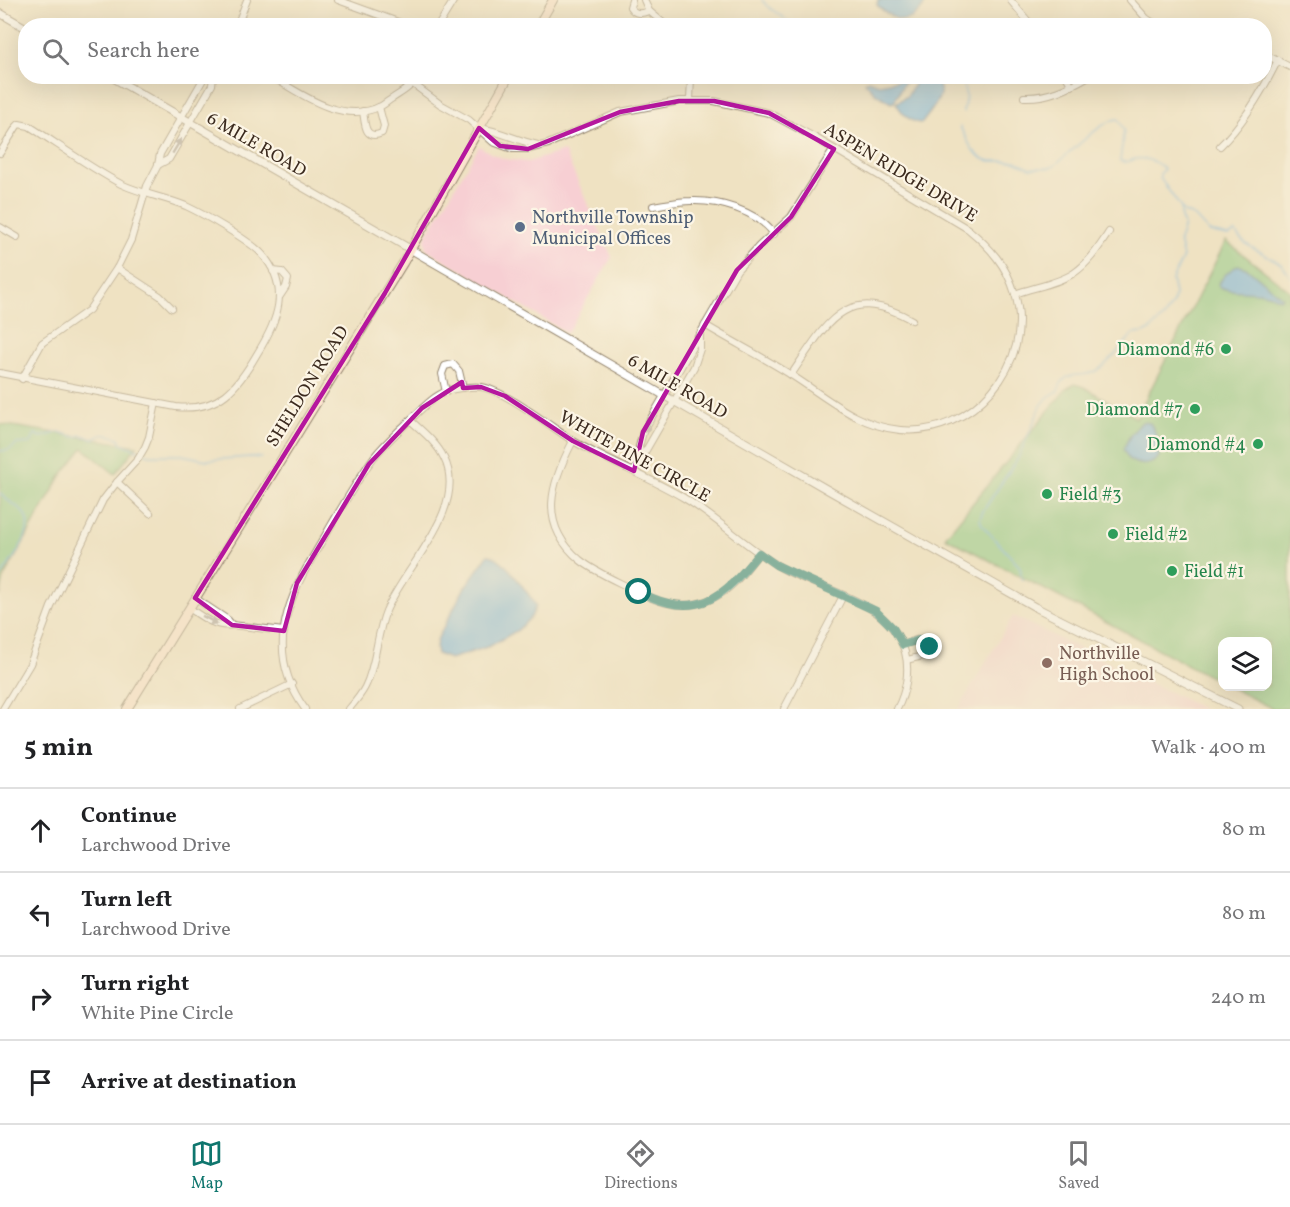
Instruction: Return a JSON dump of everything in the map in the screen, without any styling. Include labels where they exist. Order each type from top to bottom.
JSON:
[{"type":"main road","points":[[543,18],[553,0]]},
{"type":"main road","name":"SHELDON ROAD","points":[[127,709],[391,283],[504,84]]},
{"type":"street","points":[[240,18],[247,0]]},
{"type":"street","points":[[338,0],[387,18]]},
{"type":"street","points":[[443,18],[454,0]]},
{"type":"street","points":[[632,0],[630,7],[634,12],[640,14],[650,11]]},
{"type":"street","points":[[644,0],[650,11],[658,18]]},
{"type":"street","points":[[1130,0],[1146,18]]},
{"type":"street","points":[[1011,1],[1025,18]]},
{"type":"street","points":[[0,13],[18,23]]},
{"type":"street","points":[[1272,57],[1290,66]]},
{"type":"street","points":[[1272,70],[1278,60]]},
{"type":"street","name":"6 MILE ROAD","points":[[124,84],[674,402],[1035,607],[1238,709]]},
{"type":"street","points":[[22,379],[42,343],[89,310],[117,268],[131,240],[160,154],[200,84]]},
{"type":"street","points":[[158,165],[169,159],[212,84]]},
{"type":"street","points":[[284,84],[333,109],[363,111],[379,107],[413,84],[479,128],[499,131],[522,142],[538,146]]},
{"type":"street","points":[[690,101],[691,84]]},
{"type":"street","points":[[1024,97],[1038,98],[1075,84]]},
{"type":"street","points":[[1220,146],[1230,136],[1263,84]]},
{"type":"street","name":"ASPEN RIDGE DRIVE","points":[[479,128],[493,142],[512,149],[528,149],[561,139],[620,112],[652,105],[714,101],[768,113],[834,149],[968,229],[987,244],[998,259],[1015,294],[1018,313],[1017,335],[1012,358],[992,392],[981,404],[961,418],[943,426],[910,431],[875,425],[860,419],[831,403],[791,375],[705,326]]},
{"type":"street","points":[[363,111],[366,131],[376,136],[382,133],[384,126],[379,107]]},
{"type":"street","points":[[0,153],[17,126],[25,124],[121,184],[185,206],[244,240],[260,252],[273,271],[279,296],[278,313],[272,329],[245,375],[229,393],[214,402],[194,407],[156,403],[0,373]]},
{"type":"street","points":[[634,471],[694,367],[700,349],[700,337],[737,270],[799,207],[834,149]]},
{"type":"street","points":[[653,206],[694,201],[724,205],[756,219],[774,234]]},
{"type":"street","points":[[0,227],[17,237]]},
{"type":"street","points":[[1015,294],[1059,280],[1075,272],[1091,257],[1109,232]]},
{"type":"street","points":[[117,268],[160,296],[172,308]]},
{"type":"street","points":[[273,271],[282,272],[288,279],[286,287],[279,296]]},
{"type":"street","points":[[791,375],[828,323],[847,310],[866,305],[878,305],[912,320]]},
{"type":"street","name":"WHITE PINE CIRCLE","points":[[641,456],[639,447],[643,432],[692,346],[700,337]]},
{"type":"street","points":[[446,392],[442,374],[445,366],[453,364],[459,371],[463,388]]},
{"type":"street","name":"WHITE PINE CIRCLE","points":[[304,709],[285,664],[282,639],[292,594],[305,568],[369,464],[383,447],[433,399],[446,392],[481,387],[505,396],[573,441],[696,505],[776,565],[867,606],[884,618],[903,645],[907,660],[905,690],[897,709]]},
{"type":"street","points":[[3,709],[30,664],[51,607],[103,500],[146,447],[156,403]]},
{"type":"street","points":[[349,709],[365,688],[381,627],[393,597],[442,518],[448,501],[449,470],[444,457],[410,420]]},
{"type":"street","points":[[573,441],[554,482],[552,509],[560,535],[573,554],[585,564],[660,602],[685,605],[705,602],[721,594],[738,579],[759,553]]},
{"type":"street","points":[[117,482],[150,513]]},
{"type":"street","points":[[784,709],[843,596]]},
{"type":"street","points":[[195,598],[232,625]]},
{"type":"street","points":[[189,608],[210,622],[224,627],[232,625],[284,632]]},
{"type":"street","points":[[903,645],[922,639],[928,641],[930,645],[930,650],[925,655],[907,660]]},
{"type":"street","points":[[240,709],[292,684]]},
{"type":"highlighted area","points":[[679,101],[714,101],[769,113],[834,149],[791,217],[737,270],[643,432],[634,471],[573,441],[505,396],[481,387],[463,388],[462,382],[422,408],[369,464],[297,583],[284,631],[232,625],[195,598],[385,293],[479,128],[500,146],[528,149],[620,112]]},
{"type":"shaded area","points":[[479,146],[505,159],[528,162],[564,151],[612,257],[567,333],[426,249],[425,238]]},
{"type":"shaded area","name":"Northville High School","points":[[1013,616],[1204,709],[958,709]]},
{"type":"green space","points":[[1226,241],[1290,291],[1290,709],[1273,709],[1238,691],[1272,691],[1272,637],[1218,637],[1218,681],[945,537],[1067,388],[1075,384],[1084,387],[1136,418]]},
{"type":"green space","points":[[0,424],[137,446],[115,474],[83,448],[61,476],[4,577],[0,596]]},
{"type":"water","points":[[878,0],[927,0],[922,9],[910,18],[895,18],[877,5]]},
{"type":"water","points":[[867,84],[903,84],[894,102],[891,103],[875,93]]},
{"type":"water","points":[[914,84],[939,85],[940,91],[936,104],[922,123],[914,122],[907,117],[896,103],[907,96]]},
{"type":"water","points":[[1238,265],[1248,269],[1282,297],[1280,299],[1264,293],[1234,291],[1219,287],[1218,284],[1226,274]]},
{"type":"water","points":[[1142,422],[1150,423],[1156,435],[1159,457],[1152,463],[1137,463],[1129,460],[1123,449],[1131,434]]},
{"type":"water","points":[[488,555],[494,556],[506,566],[532,599],[536,606],[531,617],[518,630],[490,646],[450,659],[437,654],[437,640],[465,587]]},
{"type":"waterway","points":[[762,0],[784,18]]},
{"type":"waterway","points":[[963,84],[966,96],[963,112]]},
{"type":"waterway","points":[[960,127],[972,149],[981,158],[990,161],[1015,161],[1031,168],[1048,168],[1054,166],[1104,125],[1118,119],[1124,130],[1120,161],[1143,159],[1158,164],[1164,169],[1160,178],[1184,212],[1195,217],[1209,232],[1228,236],[1236,232],[1243,242],[1282,265],[1290,277]]},
{"type":"waterway","points":[[1022,580],[1020,567],[982,525],[980,519],[983,511],[1018,458],[1041,406],[1048,397],[1058,391],[1069,376],[1090,373],[1101,368],[1133,334],[1150,330],[1165,316],[1174,301],[1172,280],[1183,257],[1179,241],[1184,225],[1181,209]]},
{"type":"waterway","points":[[0,451],[9,450],[17,444],[31,443],[35,434],[41,437],[59,432],[94,439],[101,435],[108,435],[119,438],[121,443],[140,451]]},
{"type":"waterway","points":[[144,453],[182,455],[207,460],[262,458]]},
{"type":"waterway","points":[[0,493],[22,511],[27,519],[28,527],[22,545],[0,578]]},
{"type":"place","name":"Northville Township Municipal Offices","points":[[520,227]]},
{"type":"place","name":"Diamond #6","points":[[1226,349]]},
{"type":"place","name":"Diamond #7","points":[[1195,409]]},
{"type":"place","name":"Diamond #4","points":[[1258,444]]},
{"type":"place","name":"Field #3","points":[[1047,494]]},
{"type":"place","name":"Field #2","points":[[1113,534]]},
{"type":"place","name":"Field #1","points":[[1172,571]]},
{"type":"place","name":"Northville High School","points":[[1047,663]]},
{"type":"route","points":[[639,592],[660,602],[673,605],[705,602],[727,590],[759,553],[776,565],[876,611],[893,628],[903,645],[922,639],[928,641],[930,647]]}]
